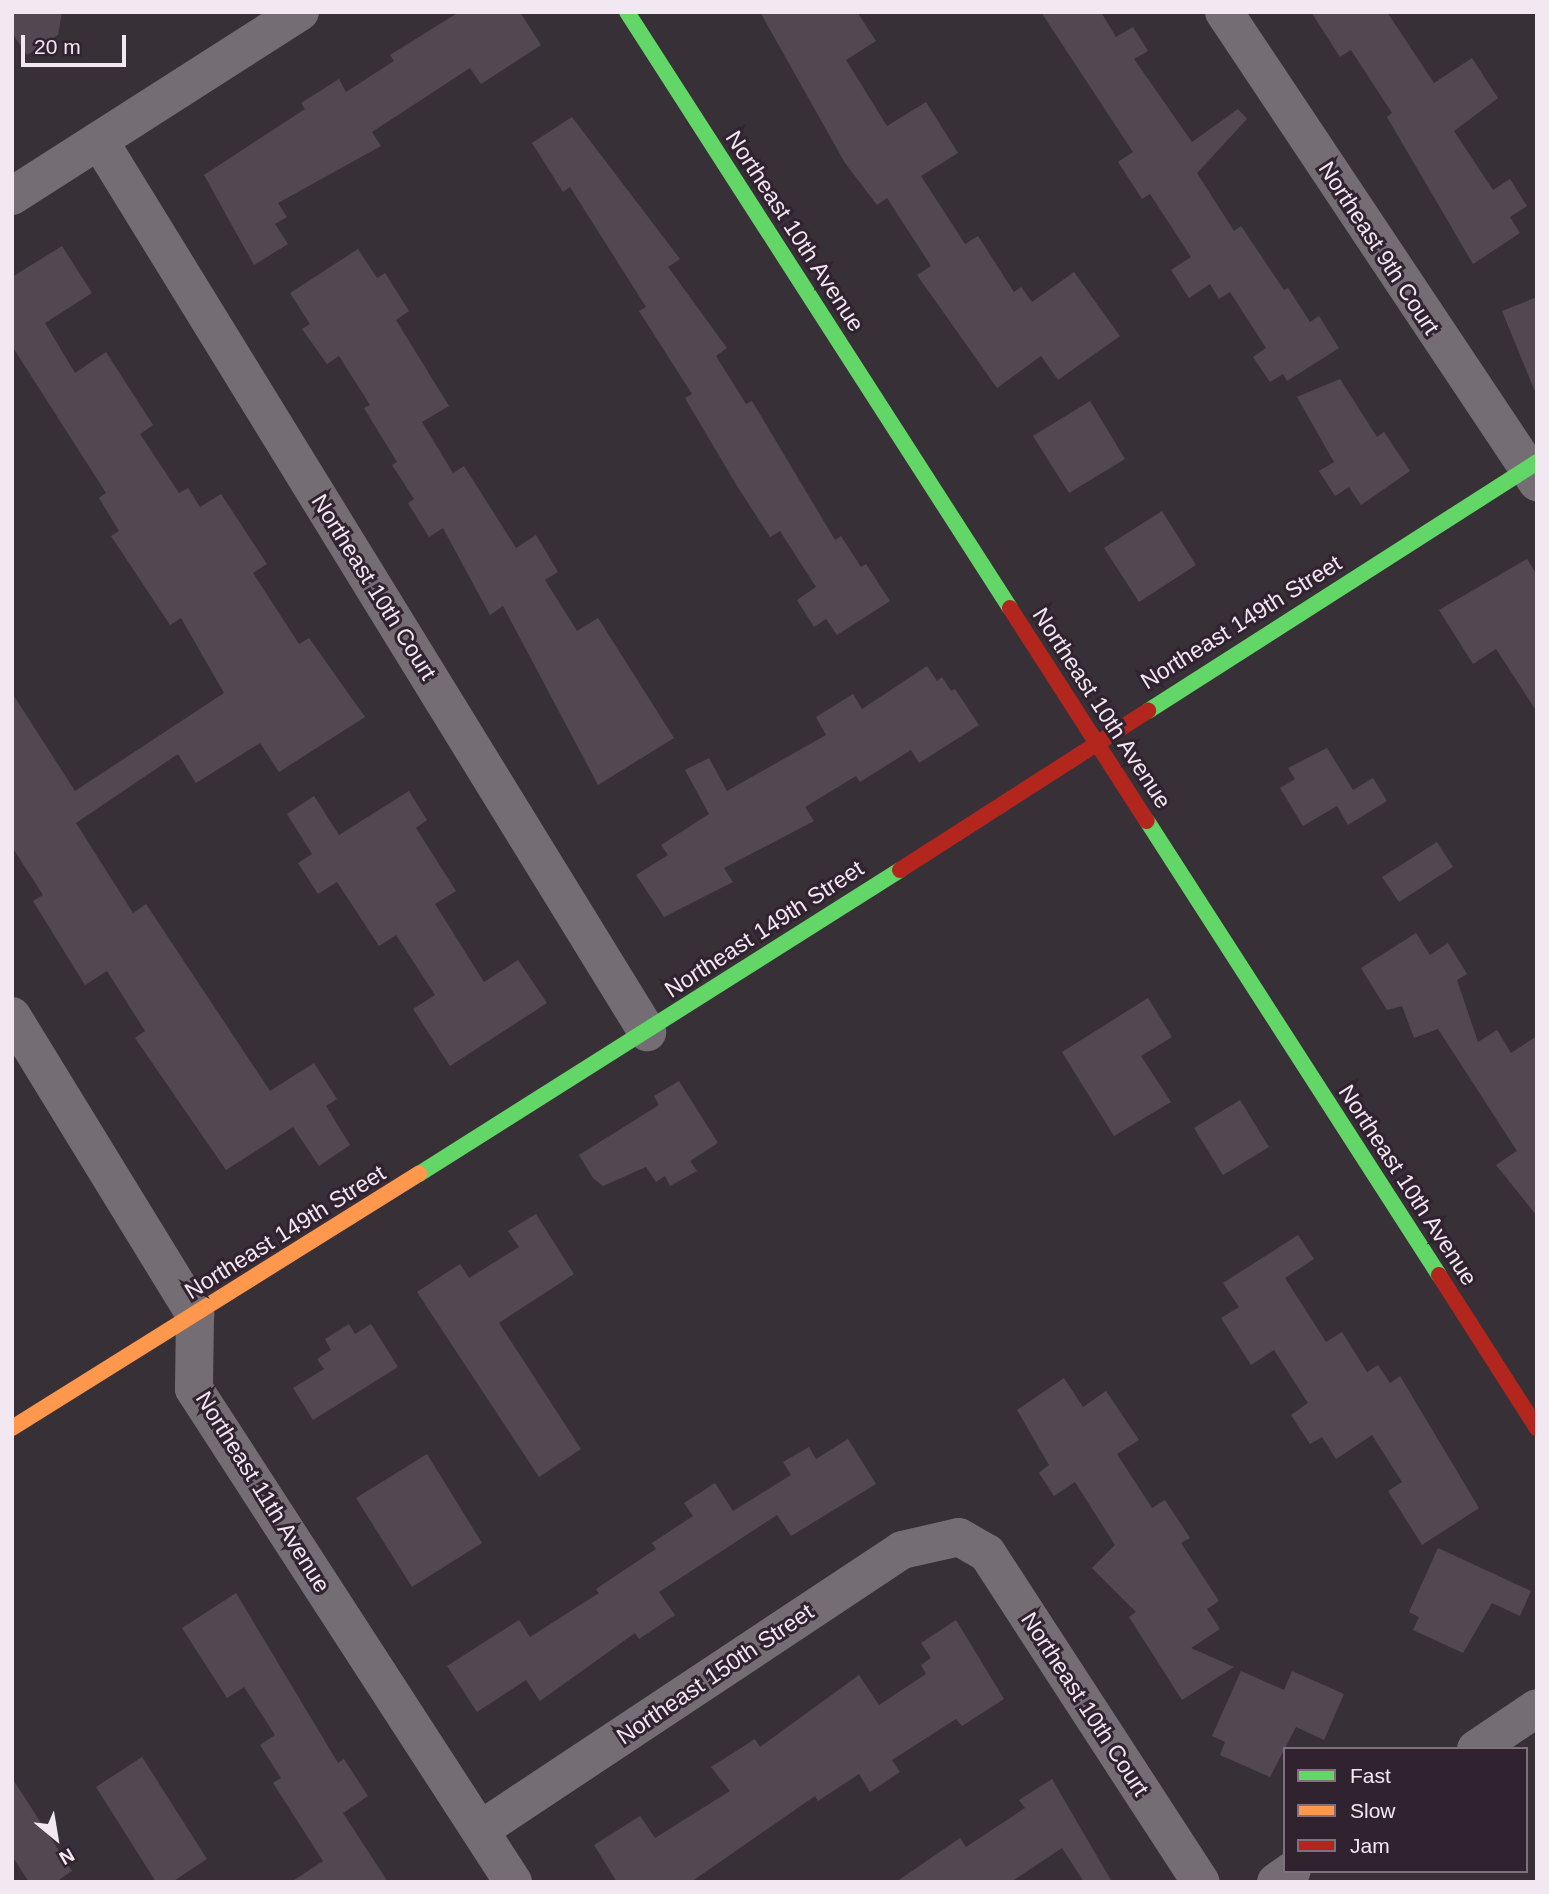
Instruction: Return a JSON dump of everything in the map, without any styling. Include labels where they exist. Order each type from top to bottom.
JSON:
[{"type":"street","points":[[12,196],[300,12]]},
{"type":"street","name":"Northeast 10th Avenue","points":[[627,12],[1537,1428]]},
{"type":"street","name":"Northeast 9th Court","points":[[1224,12],[1533,471]]},
{"type":"street","name":"Northeast 10th Court","points":[[100,142],[647,1032]]},
{"type":"street","name":"Northeast 149th Street","points":[[12,1428],[647,1032],[1096,740],[1533,471]]},
{"type":"street","points":[[12,1016],[195,1315]]},
{"type":"street","name":"Northeast 11th Avenue","points":[[195,1315],[194,1389],[513,1882]]},
{"type":"street","name":"Northeast 10th Court","points":[[959,1536],[987,1553],[1201,1882]]},
{"type":"street","name":"Northeast 150th Street","points":[[480,1830],[902,1550],[959,1536]]},
{"type":"street","points":[[1479,1747],[1537,1709]]},
{"type":"building","points":[[12,12],[62,12],[58,35],[27,55],[12,33]]},
{"type":"building","points":[[459,12],[520,12],[541,45],[481,84],[470,68],[372,132],[381,146],[278,203],[287,217],[275,224],[288,244],[254,265],[204,175],[305,109],[301,103],[339,79],[346,92],[394,61],[390,55]]},
{"type":"building","points":[[760,12],[857,12],[876,41],[846,60],[887,126],[926,102],[958,153],[921,176],[965,244],[978,236],[1014,292],[1021,287],[1032,302],[1074,272],[1120,336],[1058,380],[1041,356],[997,388],[917,275],[931,266],[887,198],[877,205],[845,163]]},
{"type":"building","points":[[1041,12],[1101,12],[1116,37],[1133,27],[1148,51],[1134,59],[1192,142],[1238,109],[1247,119],[1197,173],[1234,231],[1241,226],[1284,290],[1288,288],[1310,322],[1319,316],[1339,348],[1287,381],[1283,374],[1270,382],[1253,357],[1266,348],[1230,292],[1219,299],[1210,284],[1189,298],[1171,270],[1191,257],[1150,194],[1142,199],[1118,162],[1133,152]]},
{"type":"building","points":[[1311,12],[1387,12],[1434,83],[1472,58],[1498,98],[1454,131],[1493,190],[1510,179],[1527,206],[1510,217],[1520,233],[1473,264],[1387,117],[1392,113],[1351,50],[1340,57]]},
{"type":"building","points":[[572,117],[680,259],[668,267],[727,348],[716,356],[746,404],[752,401],[835,540],[841,536],[861,567],[866,564],[890,601],[837,635],[826,619],[814,627],[797,600],[816,587],[780,531],[770,537],[737,486],[685,398],[692,394],[639,311],[646,307],[570,187],[563,192],[532,143]]},
{"type":"building","points":[[62,246],[92,293],[45,323],[75,373],[106,352],[153,425],[140,434],[179,493],[188,488],[200,507],[221,494],[267,564],[253,573],[299,644],[309,638],[365,717],[279,772],[260,743],[196,783],[178,754],[76,823],[133,913],[146,904],[270,1091],[314,1063],[337,1099],[326,1106],[350,1145],[319,1166],[293,1127],[226,1170],[135,1038],[145,1031],[107,971],[85,985],[33,901],[43,895],[12,847],[12,693],[75,791],[224,693],[181,618],[170,625],[111,536],[119,531],[99,498],[106,493],[12,346],[12,277]]},
{"type":"building","points":[[358,249],[377,278],[385,273],[409,311],[396,320],[449,406],[422,422],[453,473],[464,466],[516,548],[536,535],[558,572],[545,580],[577,631],[598,618],[674,738],[598,785],[503,606],[490,615],[443,528],[429,537],[408,503],[414,499],[392,465],[397,462],[364,408],[370,405],[339,356],[327,364],[302,329],[310,324],[290,293]]},
{"type":"building","points":[[1537,297],[1537,394],[1536,394],[1502,311]]},
{"type":"building","points":[[1340,379],[1377,437],[1384,432],[1410,471],[1361,505],[1349,487],[1335,496],[1319,471],[1334,462],[1297,397]]},
{"type":"building","points":[[1090,401],[1125,459],[1069,493],[1033,436]]},
{"type":"building","points":[[1162,511],[1196,565],[1139,602],[1104,548]]},
{"type":"building","points":[[1527,559],[1537,575],[1537,712],[1496,649],[1473,664],[1439,610]]},
{"type":"building","points":[[927,666],[937,681],[942,677],[951,691],[955,689],[979,725],[919,763],[911,750],[860,782],[856,776],[805,807],[814,821],[724,868],[733,882],[664,917],[636,875],[668,855],[661,845],[709,814],[685,770],[709,758],[727,791],[826,735],[816,717],[853,694],[862,709]]},
{"type":"building","points":[[1327,748],[1353,790],[1373,778],[1387,801],[1348,825],[1337,806],[1303,826],[1280,788],[1295,779],[1288,768]]},
{"type":"building","points":[[409,791],[427,820],[416,828],[456,891],[435,904],[484,982],[518,960],[547,1003],[450,1066],[413,1009],[435,995],[396,935],[379,946],[337,882],[318,894],[298,863],[312,854],[287,814],[314,796],[339,835]]},
{"type":"building","points":[[1437,842],[1453,867],[1399,902],[1382,877]]},
{"type":"building","points":[[1416,933],[1430,955],[1448,943],[1467,974],[1457,980],[1478,1042],[1497,1030],[1511,1053],[1537,1036],[1537,1216],[1496,1165],[1517,1151],[1438,1029],[1414,1038],[1402,1006],[1387,1010],[1361,968]]},
{"type":"building","points":[[1148,998],[1172,1037],[1141,1056],[1171,1102],[1114,1136],[1062,1052]]},
{"type":"building","points":[[679,1081],[718,1143],[690,1161],[697,1171],[670,1186],[665,1176],[656,1182],[646,1167],[603,1186],[593,1178],[579,1155],[659,1105],[654,1096]]},
{"type":"building","points":[[1240,1100],[1269,1147],[1223,1175],[1194,1128]]},
{"type":"building","points":[[536,1214],[574,1274],[499,1323],[581,1449],[539,1477],[417,1292],[460,1264],[469,1278],[519,1247],[508,1231]]},
{"type":"building","points":[[1298,1235],[1314,1259],[1285,1278],[1326,1342],[1342,1332],[1367,1372],[1378,1365],[1390,1383],[1400,1376],[1479,1508],[1422,1545],[1388,1491],[1402,1482],[1372,1435],[1336,1459],[1322,1437],[1310,1444],[1291,1415],[1308,1403],[1274,1350],[1251,1365],[1221,1318],[1239,1307],[1223,1283]]},
{"type":"building","points":[[349,1324],[355,1334],[371,1324],[398,1367],[313,1420],[293,1388],[324,1369],[317,1359],[331,1350],[325,1339]]},
{"type":"building","points":[[1064,1378],[1083,1407],[1106,1391],[1139,1440],[1117,1454],[1152,1508],[1165,1500],[1190,1538],[1181,1543],[1219,1601],[1207,1609],[1220,1629],[1191,1648],[1234,1667],[1182,1700],[1129,1617],[1136,1612],[1092,1568],[1115,1545],[1075,1482],[1054,1496],[1039,1473],[1049,1465],[1017,1410]]},
{"type":"building","points":[[848,1439],[876,1484],[791,1536],[777,1515],[659,1592],[675,1615],[639,1639],[635,1633],[540,1701],[526,1680],[477,1712],[447,1666],[519,1620],[530,1637],[599,1593],[596,1589],[656,1549],[652,1543],[693,1516],[684,1503],[715,1483],[733,1511],[791,1475],[783,1462],[809,1447],[816,1459]]},
{"type":"building","points":[[427,1454],[482,1543],[412,1587],[356,1498]]},
{"type":"building","points":[[1438,1548],[1531,1591],[1520,1616],[1492,1603],[1463,1653],[1413,1630],[1419,1617],[1409,1612]]},
{"type":"building","points":[[236,1593],[338,1763],[344,1759],[368,1796],[343,1813],[388,1882],[291,1882],[323,1861],[273,1783],[281,1778],[260,1745],[275,1735],[244,1687],[227,1698],[182,1628]]},
{"type":"building","points":[[956,1620],[1004,1699],[962,1726],[956,1719],[892,1760],[900,1772],[870,1792],[859,1774],[818,1801],[815,1796],[691,1882],[617,1882],[594,1845],[640,1816],[655,1838],[730,1791],[711,1767],[755,1739],[760,1747],[859,1675],[879,1705],[926,1674],[921,1665],[931,1658],[921,1643]]},
{"type":"building","points":[[1241,1671],[1284,1690],[1292,1671],[1344,1694],[1324,1740],[1296,1727],[1286,1747],[1283,1747],[1270,1777],[1220,1755],[1225,1742],[1212,1736]]},
{"type":"building","points":[[142,1757],[207,1859],[172,1882],[156,1882],[96,1787]]},
{"type":"building","points":[[12,1778],[72,1871],[56,1882],[29,1882],[12,1856]]},
{"type":"building","points":[[1052,1779],[1112,1882],[1084,1882],[1062,1848],[1011,1882],[896,1882],[960,1838],[966,1847],[1025,1808],[1019,1800]]},
{"type":"traffic: fast","points":[[627,12],[1010,608]]},
{"type":"traffic: fast","points":[[1148,711],[1537,462]]},
{"type":"traffic: fast","points":[[1147,821],[1439,1275]]},
{"type":"traffic: fast","points":[[419,1174],[900,870]]},
{"type":"traffic: slow","points":[[12,1428],[419,1174]]},
{"type":"traffic: jam","points":[[1010,608],[1147,821]]},
{"type":"traffic: jam","points":[[900,870],[1148,711]]},
{"type":"traffic: jam","points":[[1439,1275],[1537,1428]]}]
